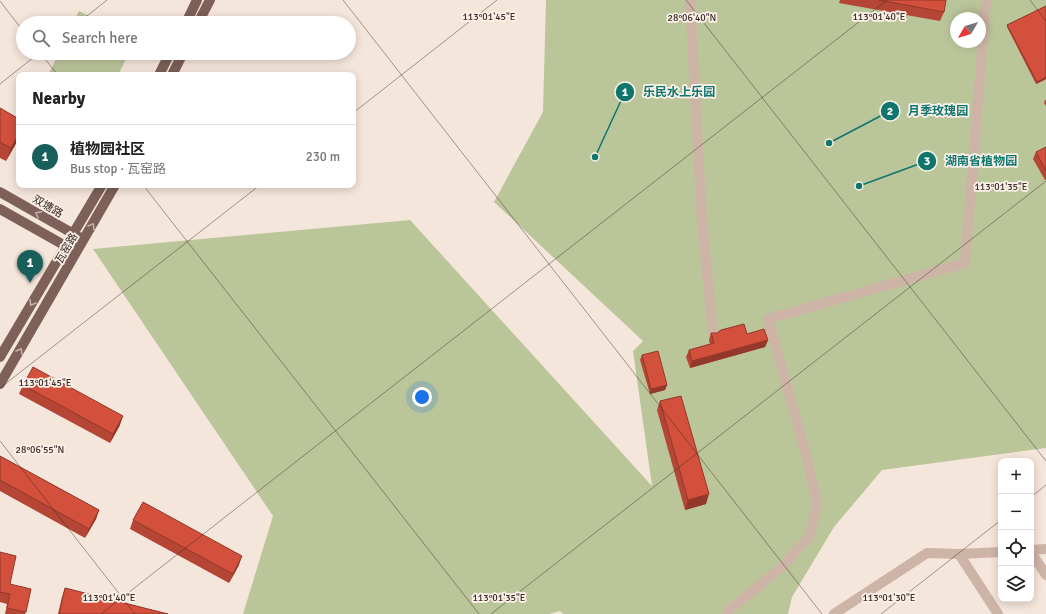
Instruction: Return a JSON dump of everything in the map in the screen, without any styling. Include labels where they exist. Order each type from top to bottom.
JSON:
[{"type":"main road","points":[[189,16],[197,0]]},
{"type":"main road","points":[[202,16],[210,0]]},
{"type":"main road","points":[[160,72],[166,60]]},
{"type":"main road","points":[[174,72],[180,60]]},
{"type":"main road","name":"瓦窑路","points":[[0,357],[100,188]]},
{"type":"main road","name":"瓦窑路","points":[[0,384],[113,188]]},
{"type":"main road","name":"双塘路","points":[[0,192],[84,240]]},
{"type":"main road","points":[[0,209],[77,252]]},
{"type":"street","points":[[690,0],[702,221],[713,334]]},
{"type":"street","points":[[727,614],[728,611],[783,566],[809,537],[817,504],[807,458],[768,319],[965,263],[986,0]]},
{"type":"street","points":[[1034,551],[1046,549]]},
{"type":"street","points":[[834,614],[927,554],[998,552]]},
{"type":"street","points":[[959,554],[998,614]]},
{"type":"street","points":[[1034,556],[1046,575]]},
{"type":"green space","points":[[546,0],[1046,0],[1046,448],[882,470],[834,527],[792,597],[788,614],[563,614],[560,611],[549,614],[243,614],[273,516],[93,249],[410,220],[652,486],[633,351],[643,341],[494,202],[543,112]]},
{"type":"green space","points":[[79,11],[89,16],[76,16]]},
{"type":"green space","points":[[56,60],[126,60],[120,72],[50,72]]},
{"type":"building","points":[[879,0],[946,0],[944,12]]},
{"type":"building","points":[[1046,6],[1046,77],[1037,82],[1007,25]]},
{"type":"building","points":[[0,108],[16,117],[16,139],[11,148],[0,142]]},
{"type":"building","points":[[1046,147],[1046,171],[1036,152]]},
{"type":"building","points":[[744,324],[747,334],[764,329],[768,340],[692,361],[689,350],[714,343],[711,333],[717,333],[721,330]]},
{"type":"building","points":[[658,351],[667,385],[651,389],[642,355]]},
{"type":"building","points":[[33,367],[123,416],[113,434],[23,385]]},
{"type":"building","points":[[681,396],[709,494],[688,500],[660,401]]},
{"type":"building","points":[[0,456],[99,510],[89,529],[0,480]]},
{"type":"building","points":[[143,502],[242,556],[233,574],[133,520]]},
{"type":"building","points":[[0,552],[16,556],[10,584],[31,589],[26,612],[7,608],[10,594],[0,592]]},
{"type":"building","points":[[65,588],[168,614],[59,614]]},
{"type":"place","name":"月季玫瑰园","points":[[829,143]]},
{"type":"place","name":"乐民水上乐园","points":[[595,157]]},
{"type":"place","name":"湖南省植物园","points":[[859,186]]},
{"type":"place","name":"植物园社区","points":[[30,283]]}]
